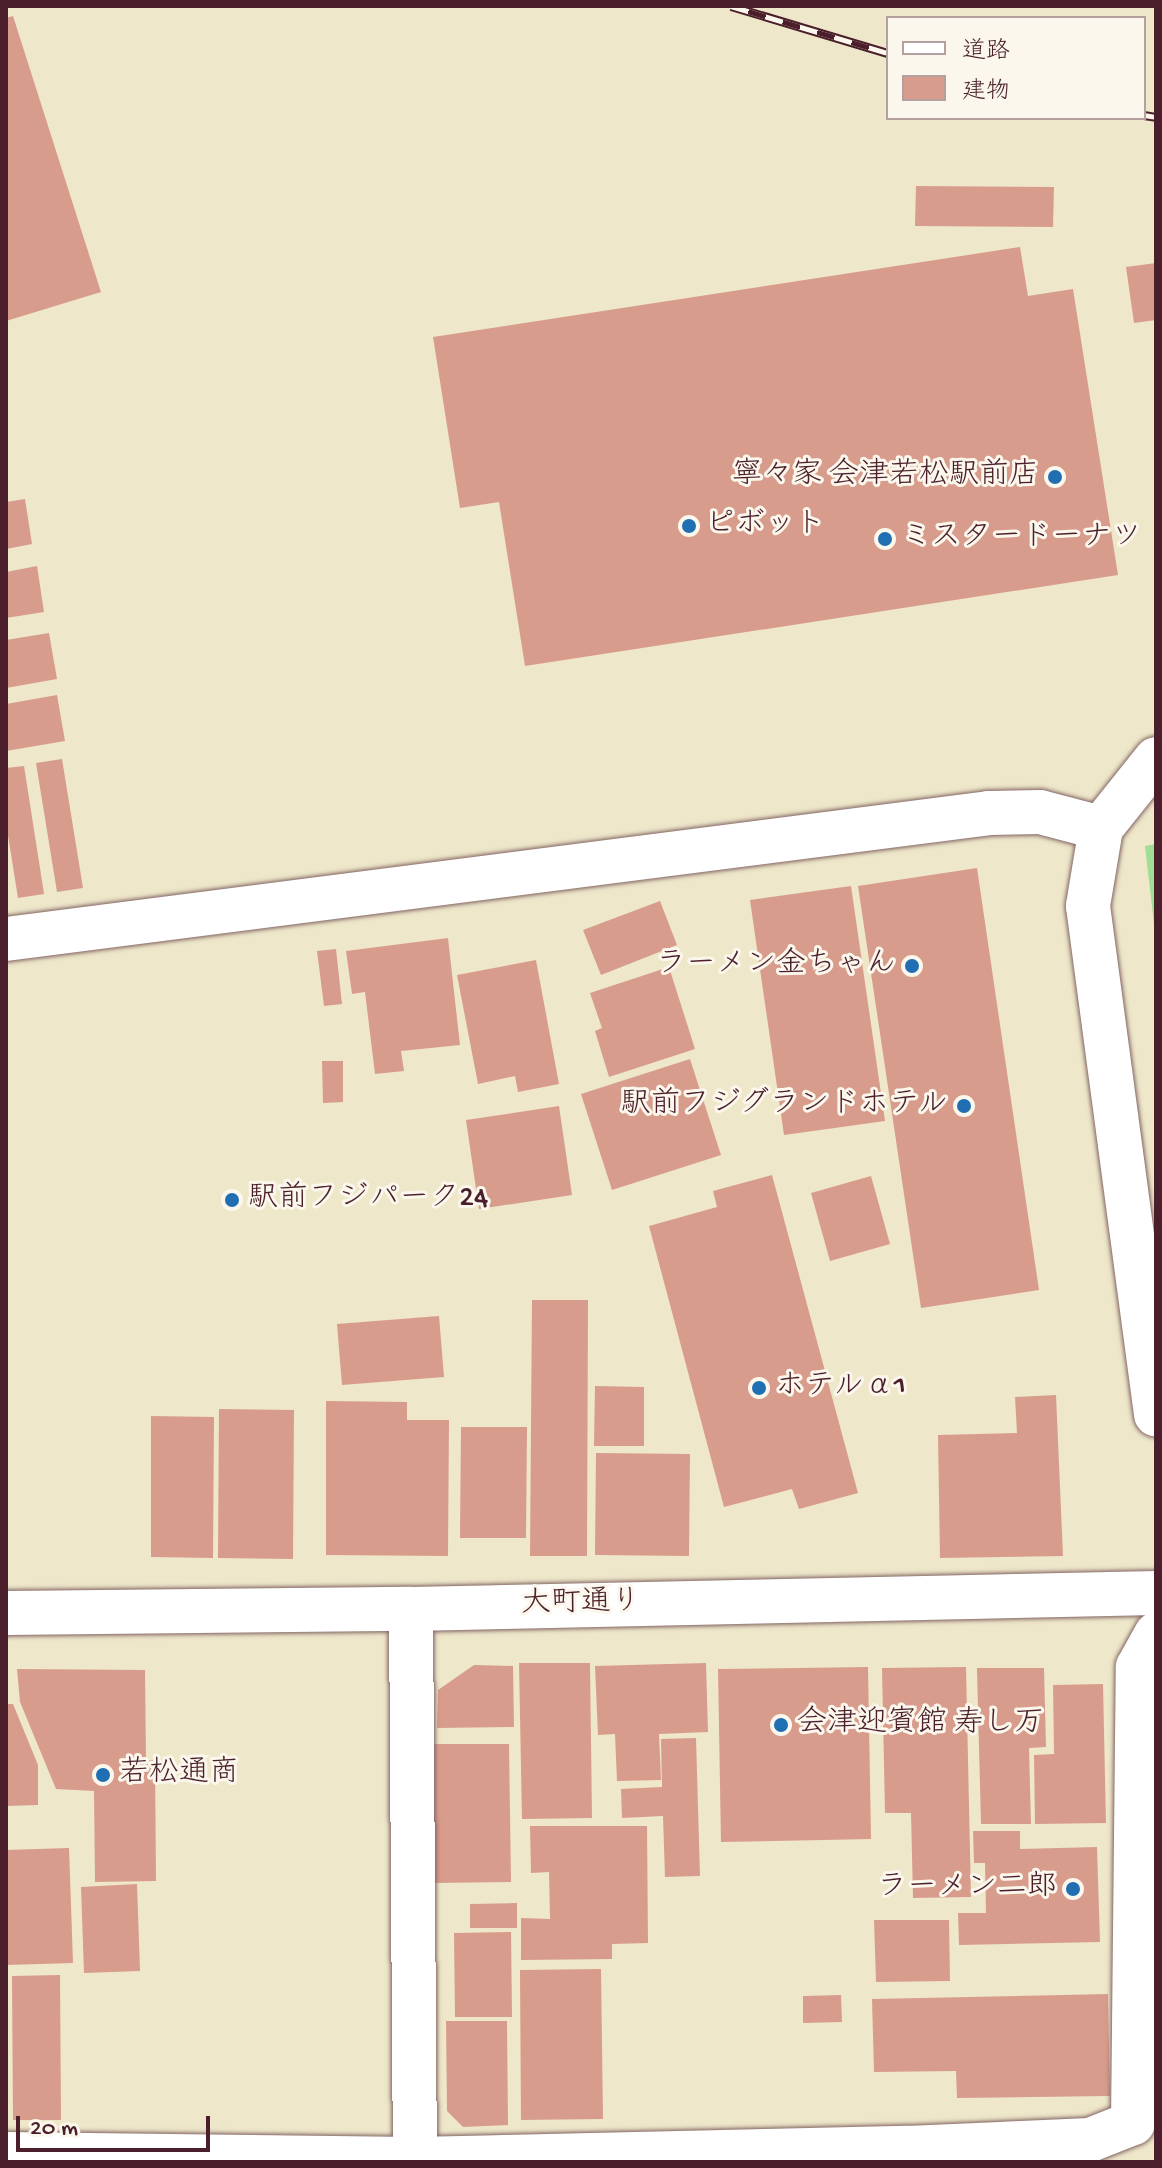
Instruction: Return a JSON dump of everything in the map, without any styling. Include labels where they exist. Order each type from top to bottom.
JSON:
[{"type":"street","points":[[1156,759],[1101,828],[1088,906],[1156,1414]]},
{"type":"street","points":[[6,939],[989,813],[1040,812],[1101,828]]},
{"type":"street","name":"大町通り","points":[[6,1613],[411,1609],[1156,1593]]},
{"type":"street","points":[[411,1609],[415,2160]]},
{"type":"street","points":[[6,2154],[415,2160],[907,2148],[1090,2140],[1133,2123],[1138,1667],[1156,1634]]},
{"type":"green space","points":[[1156,844],[1156,941],[1145,846]]},
{"type":"building","points":[[13,16],[101,292],[6,321],[6,18]]},
{"type":"building","points":[[916,186],[1054,187],[1053,227],[915,226]]},
{"type":"building","points":[[1020,247],[1028,296],[1073,289],[1118,575],[525,666],[499,502],[460,508],[433,337]]},
{"type":"building","points":[[1156,263],[1156,320],[1134,323],[1126,267]]},
{"type":"building","points":[[25,499],[32,544],[6,549],[6,502]]},
{"type":"building","points":[[37,566],[44,612],[6,618],[6,572]]},
{"type":"building","points":[[49,633],[57,679],[6,688],[6,640]]},
{"type":"building","points":[[57,695],[65,741],[6,751],[6,704]]},
{"type":"building","points":[[62,759],[83,888],[57,892],[36,763]]},
{"type":"building","points":[[24,766],[44,894],[18,898],[6,823],[6,768]]},
{"type":"building","points":[[977,868],[1039,1290],[921,1308],[858,886]]},
{"type":"building","points":[[851,886],[885,1121],[784,1135],[750,900]]},
{"type":"building","points":[[660,901],[677,945],[601,975],[583,930]]},
{"type":"building","points":[[448,938],[460,1045],[401,1051],[404,1071],[375,1074],[365,992],[352,994],[346,951]]},
{"type":"building","points":[[336,949],[342,1004],[324,1006],[317,951]]},
{"type":"building","points":[[536,960],[559,1084],[518,1092],[515,1076],[478,1084],[457,975]]},
{"type":"building","points":[[669,967],[695,1049],[609,1077],[595,1031],[602,1028],[590,993]]},
{"type":"building","points":[[690,1059],[721,1155],[612,1190],[581,1094]]},
{"type":"building","points":[[322,1061],[343,1061],[343,1102],[323,1103]]},
{"type":"building","points":[[559,1106],[572,1195],[479,1209],[466,1120]]},
{"type":"building","points":[[772,1175],[858,1493],[799,1509],[792,1489],[724,1507],[649,1226],[717,1207],[713,1191]]},
{"type":"building","points":[[871,1176],[890,1244],[830,1261],[811,1193]]},
{"type":"building","points":[[532,1300],[588,1300],[587,1556],[530,1556]]},
{"type":"building","points":[[439,1316],[444,1377],[342,1385],[337,1324]]},
{"type":"building","points":[[595,1386],[644,1387],[644,1446],[594,1446]]},
{"type":"building","points":[[1056,1395],[1063,1556],[940,1558],[938,1435],[1017,1433],[1015,1397]]},
{"type":"building","points":[[326,1401],[407,1402],[407,1420],[449,1420],[448,1556],[326,1555]]},
{"type":"building","points":[[219,1409],[294,1410],[293,1559],[218,1558]]},
{"type":"building","points":[[151,1416],[214,1417],[213,1558],[151,1557]]},
{"type":"building","points":[[461,1427],[527,1427],[526,1538],[460,1538]]},
{"type":"building","points":[[596,1453],[690,1454],[689,1556],[595,1555]]},
{"type":"building","points":[[519,1663],[590,1663],[592,1818],[522,1819]]},
{"type":"building","points":[[706,1663],[708,1732],[659,1734],[661,1780],[617,1781],[615,1734],[598,1735],[595,1666]]},
{"type":"building","points":[[474,1665],[513,1666],[514,1727],[437,1728],[438,1690]]},
{"type":"building","points":[[868,1667],[871,1839],[721,1842],[718,1669]]},
{"type":"building","points":[[966,1667],[971,1897],[913,1898],[911,1813],[885,1813],[882,1668]]},
{"type":"building","points":[[977,1668],[1044,1668],[1046,1747],[1029,1748],[1031,1824],[981,1824]]},
{"type":"building","name":"若松通商","points":[[17,1669],[145,1670],[146,1761],[155,1760],[156,1881],[95,1882],[94,1791],[56,1789],[20,1702]]},
{"type":"building","points":[[1103,1684],[1106,1823],[1035,1824],[1034,1755],[1054,1754],[1053,1685]]},
{"type":"building","points":[[6,1704],[13,1704],[38,1765],[38,1805],[6,1806]]},
{"type":"building","points":[[696,1738],[700,1876],[665,1877],[663,1816],[622,1818],[621,1789],[662,1787],[661,1739]]},
{"type":"building","points":[[431,1744],[509,1744],[511,1882],[433,1883]]},
{"type":"building","points":[[530,1826],[647,1826],[648,1943],[612,1944],[612,1959],[521,1960],[521,1918],[550,1919],[549,1872],[531,1873]]},
{"type":"building","points":[[973,1831],[1020,1831],[1020,1849],[1097,1847],[1100,1942],[959,1945],[958,1913],[986,1913],[985,1863],[974,1863]]},
{"type":"building","points":[[69,1848],[73,1963],[6,1965],[6,1850]]},
{"type":"building","points":[[137,1884],[140,1971],[84,1973],[81,1887]]},
{"type":"building","points":[[517,1903],[517,1928],[470,1928],[470,1904]]},
{"type":"building","points":[[874,1920],[949,1920],[950,1981],[876,1982]]},
{"type":"building","points":[[511,1932],[512,2017],[455,2017],[454,1933]]},
{"type":"building","points":[[601,1969],[603,2119],[521,2120],[520,1970]]},
{"type":"building","points":[[60,1975],[61,2120],[13,2120],[12,1976]]},
{"type":"building","points":[[1108,1994],[1110,2096],[957,2098],[956,2071],[874,2072],[872,1999]]},
{"type":"building","points":[[841,1995],[842,2022],[803,2023],[803,1996]]},
{"type":"building","points":[[446,2021],[507,2021],[508,2125],[463,2127],[447,2111]]},
{"type":"railway","points":[[731,6],[886,52]]},
{"type":"railway","points":[[1146,115],[1156,117]]},
{"type":"place","name":"寧々家 会津若松駅前店","points":[[1055,477]]},
{"type":"place","name":"ピボット","points":[[689,526]]},
{"type":"place","name":"ミスタードーナツ","points":[[885,539]]},
{"type":"place","name":"ラーメン金ちゃん","points":[[912,966]]},
{"type":"place","name":"駅前フジグランドホテル","points":[[964,1106]]},
{"type":"place","name":"駅前フジパーク24","points":[[232,1200]]},
{"type":"place","name":"ホテルα1","points":[[759,1388]]},
{"type":"place","name":"会津迎賓館 寿し万","points":[[781,1725]]},
{"type":"place","name":"若松通商","points":[[103,1775]]},
{"type":"place","name":"ラーメン二郎","points":[[1073,1889]]}]
